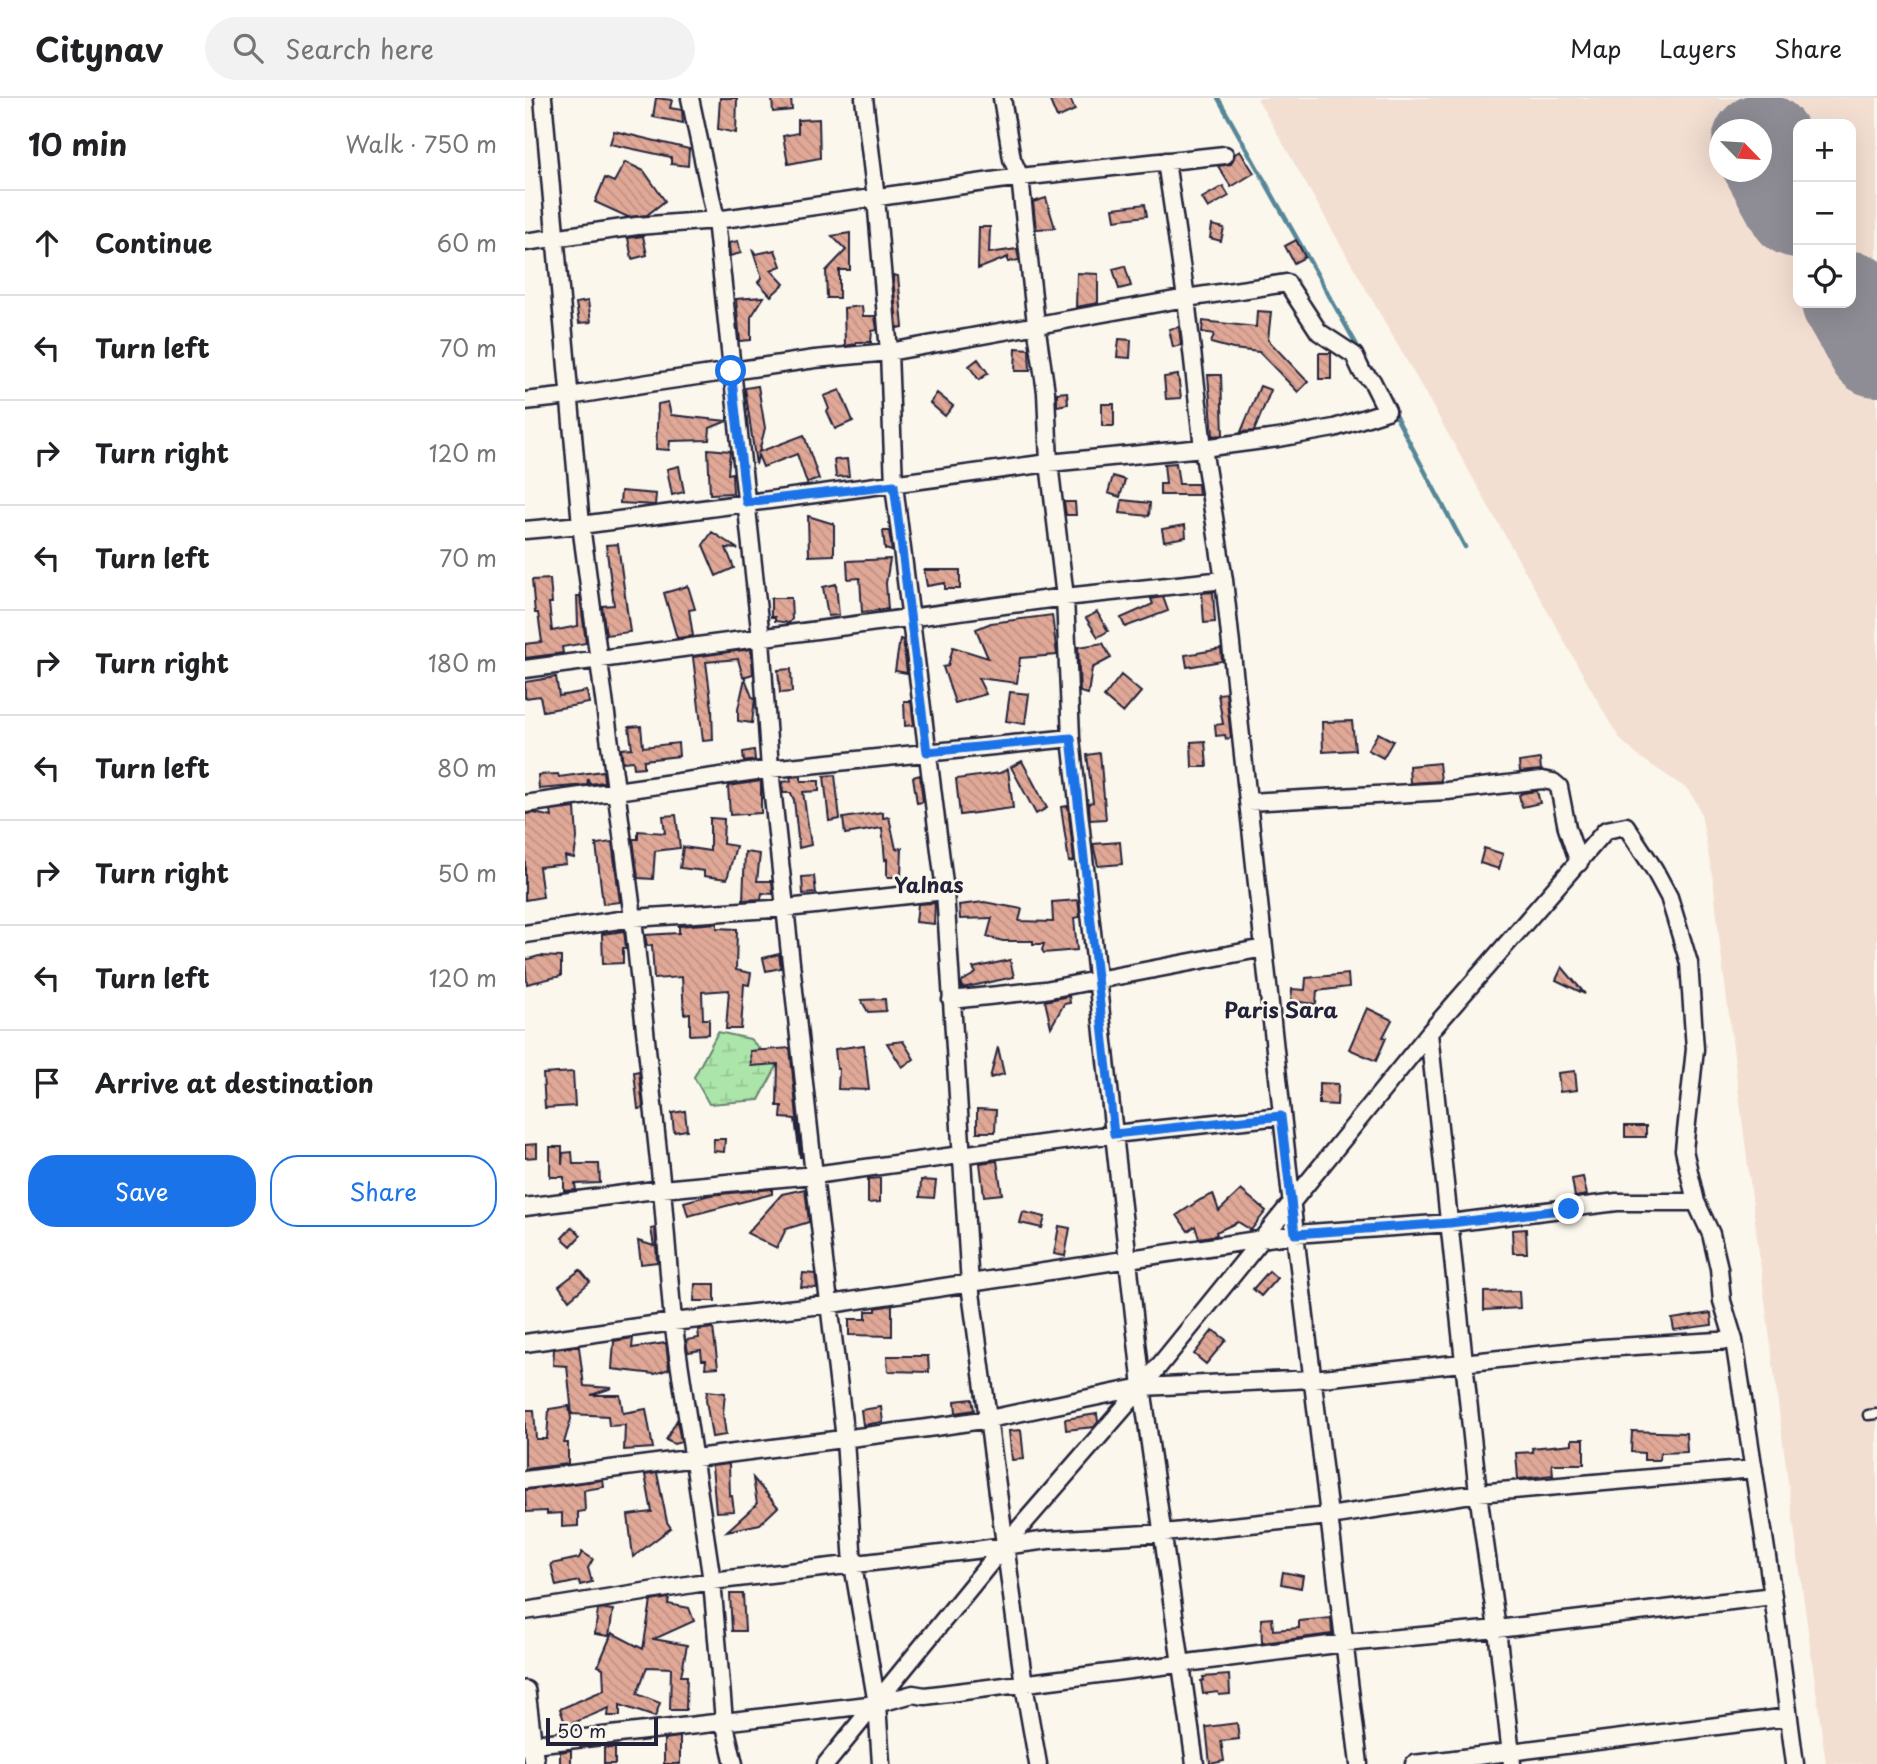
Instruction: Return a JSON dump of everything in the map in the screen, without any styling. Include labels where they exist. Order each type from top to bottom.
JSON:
[{"type":"street","points":[[543,98],[581,525],[618,791],[662,1189],[673,1322],[712,1581],[724,1721],[734,1764]]},
{"type":"street","points":[[690,98],[716,220],[761,639],[770,769],[845,1439],[853,1565],[877,1704],[881,1764]]},
{"type":"street","points":[[863,98],[876,198],[889,352],[894,485],[945,891],[970,1285],[1003,1518],[1004,1546],[1038,1764]]},
{"type":"street","points":[[1002,98],[1012,159],[1020,177],[1046,392],[1049,463],[1065,597],[1071,738],[1114,1134],[1130,1259],[1142,1387],[1195,1764]]},
{"type":"street","points":[[525,242],[637,226],[716,220],[1020,177],[1225,155]]},
{"type":"street","points":[[1166,161],[1186,298],[1203,448],[1224,580],[1281,1116],[1359,1764]]},
{"type":"street","points":[[525,401],[731,371],[889,352],[1036,324],[1287,283],[1319,332],[1354,355],[1362,372],[1372,381],[1387,411],[1334,428],[1203,448],[1049,463],[894,485],[525,530]]},
{"type":"street","points":[[525,669],[1065,597],[1224,580]]},
{"type":"street","points":[[525,804],[770,769],[1071,738]]},
{"type":"street","points":[[1248,802],[1447,791],[1542,780],[1553,782],[1559,788],[1567,828],[1579,863]]},
{"type":"street","points":[[826,1764],[1004,1546],[1142,1387],[1429,1033],[1606,830],[1626,826],[1669,897],[1689,963],[1695,1049],[1684,1150],[1696,1202],[1711,1234],[1719,1268],[1722,1301],[1734,1340],[1773,1596],[1795,1764]]},
{"type":"street","points":[[525,934],[632,918],[787,908],[945,891]]},
{"type":"street","points":[[951,1000],[1045,990],[1263,948]]},
{"type":"street","points":[[1429,1033],[1478,1493],[1511,1757]]},
{"type":"street","points":[[525,1207],[662,1189],[814,1175],[1114,1134],[1281,1116]]},
{"type":"street","points":[[525,1342],[970,1285],[1295,1234],[1450,1223],[1617,1202],[1696,1202]]},
{"type":"street","points":[[525,1480],[989,1419],[1142,1387],[1313,1379],[1602,1348],[1734,1340]]},
{"type":"street","points":[[525,1611],[712,1581],[1048,1540],[1164,1533],[1329,1517],[1478,1493],[1754,1469]]},
{"type":"street","points":[[525,1691],[530,1751],[724,1721],[877,1704],[913,1695],[1024,1685],[1345,1643],[1497,1629],[1773,1596]]},
{"type":"street","points":[[1414,1764],[1511,1757],[1789,1717]]},
{"type":"shaded area","points":[[1257,98],[1877,98],[1877,1764],[1826,1764],[1713,879],[1701,814],[1687,789],[1638,756],[1621,740]]},
{"type":"green space","points":[[718,1032],[750,1039],[777,1066],[759,1100],[709,1104],[694,1077]]},
{"type":"building","points":[[656,98],[672,100],[670,108],[682,110],[683,123],[653,117]]},
{"type":"building","points":[[720,98],[737,98],[736,133],[718,129]]},
{"type":"building","points":[[772,98],[791,98],[792,110],[773,112]]},
{"type":"building","points":[[1070,98],[1075,110],[1057,118],[1050,101]]},
{"type":"building","points":[[819,119],[820,158],[788,164],[783,136],[798,133],[798,120]]},
{"type":"building","points":[[614,131],[689,149],[688,166],[671,164],[671,157],[610,144]]},
{"type":"building","points":[[1240,151],[1254,173],[1231,187],[1218,166],[1231,164],[1235,154]]},
{"type":"building","points":[[625,162],[644,171],[665,201],[647,215],[628,217],[595,202],[605,178],[614,182]]},
{"type":"building","points":[[1223,186],[1229,196],[1208,208],[1202,198]]},
{"type":"building","points":[[1046,198],[1055,228],[1036,229],[1033,202]]},
{"type":"building","points":[[1145,204],[1147,216],[1115,220],[1113,208]]},
{"type":"building","points":[[1212,225],[1224,228],[1221,241],[1210,238]]},
{"type":"building","points":[[979,227],[990,227],[989,253],[1017,249],[1019,260],[1008,262],[1008,257],[978,269]]},
{"type":"building","points":[[850,233],[850,270],[839,270],[839,298],[827,298],[826,271],[846,250],[832,236]]},
{"type":"building","points":[[643,236],[647,255],[632,259],[628,238]]},
{"type":"building","points":[[1296,240],[1305,257],[1294,263],[1285,246]]},
{"type":"building","points":[[738,241],[741,253],[730,256],[729,243]]},
{"type":"building","points":[[752,249],[756,254],[775,250],[781,266],[771,270],[784,284],[771,296],[758,282],[762,278]]},
{"type":"building","points":[[1125,266],[1131,286],[1119,289],[1113,269]]},
{"type":"building","points":[[1077,273],[1098,274],[1098,303],[1076,307]]},
{"type":"building","points":[[893,275],[898,276],[903,327],[897,328]]},
{"type":"building","points":[[764,297],[751,317],[751,340],[740,341],[736,299]]},
{"type":"building","points":[[588,301],[591,322],[579,323],[576,303]]},
{"type":"building","points":[[862,306],[863,316],[875,316],[877,330],[872,331],[871,342],[856,342],[845,346],[844,308]]},
{"type":"building","points":[[1257,311],[1271,312],[1268,340],[1308,382],[1298,392],[1259,352],[1211,343],[1214,334],[1202,332],[1203,321],[1256,327]]},
{"type":"building","points":[[1179,327],[1181,345],[1173,347],[1169,329]]},
{"type":"building","points":[[1119,339],[1131,340],[1130,358],[1117,357]]},
{"type":"building","points":[[1016,348],[1029,349],[1030,371],[1015,371]]},
{"type":"building","points":[[1319,353],[1331,353],[1331,379],[1319,379]]},
{"type":"building","points":[[978,359],[988,373],[979,380],[969,366]]},
{"type":"building","points":[[1178,375],[1181,398],[1166,399],[1164,377]]},
{"type":"building","points":[[1208,375],[1221,375],[1223,435],[1213,436]]},
{"type":"building","points":[[758,386],[765,428],[759,452],[804,435],[819,479],[807,483],[797,454],[763,467],[758,455],[756,465],[745,388]]},
{"type":"building","points":[[1260,386],[1271,390],[1254,431],[1241,432]]},
{"type":"building","points":[[840,390],[853,421],[835,429],[824,396]]},
{"type":"building","points":[[1067,392],[1068,404],[1057,406],[1057,393]]},
{"type":"building","points":[[937,393],[953,406],[945,416],[930,403]]},
{"type":"building","points":[[668,402],[671,415],[727,421],[710,428],[709,440],[670,441],[669,450],[656,449],[658,404]]},
{"type":"building","points":[[1102,404],[1114,404],[1114,426],[1102,426]]},
{"type":"building","points":[[708,449],[730,451],[728,474],[732,473],[733,493],[710,494]]},
{"type":"building","points":[[847,459],[849,476],[836,477],[834,460]]},
{"type":"building","points":[[1176,463],[1179,484],[1198,484],[1199,495],[1160,495],[1160,484],[1166,484],[1164,464]]},
{"type":"building","points":[[679,466],[684,492],[672,495],[667,469]]},
{"type":"building","points":[[1113,476],[1125,480],[1120,497],[1108,493]]},
{"type":"building","points":[[621,491],[656,494],[655,505],[620,503]]},
{"type":"building","points":[[1122,500],[1150,503],[1149,516],[1120,513]]},
{"type":"building","points":[[1064,502],[1075,502],[1076,515],[1066,515]]},
{"type":"building","points":[[808,516],[834,524],[834,555],[809,556]]},
{"type":"building","points":[[1185,525],[1186,537],[1164,541],[1162,529]]},
{"type":"building","points":[[883,531],[889,531],[892,551],[885,549]]},
{"type":"building","points":[[712,532],[738,549],[726,548],[734,568],[716,576],[703,545]]},
{"type":"building","points":[[618,544],[630,632],[606,635],[602,606],[614,605],[606,545]]},
{"type":"building","points":[[890,559],[886,583],[888,609],[862,612],[860,578],[848,579],[847,561]]},
{"type":"building","points":[[924,570],[960,570],[960,589],[945,589],[945,583],[927,586]]},
{"type":"building","points":[[550,579],[552,631],[578,626],[577,596],[580,596],[586,643],[562,647],[563,653],[525,658],[525,644],[542,642],[538,613],[535,613],[532,580]]},
{"type":"building","points":[[836,584],[839,615],[828,616],[823,587]]},
{"type":"building","points":[[688,586],[695,609],[689,610],[693,636],[677,638],[664,593]]},
{"type":"building","points":[[1213,592],[1215,622],[1204,623],[1202,593]]},
{"type":"building","points":[[1163,597],[1168,611],[1125,627],[1121,618],[1153,604],[1151,599]]},
{"type":"building","points":[[771,598],[791,598],[792,619],[789,623],[775,621],[775,617],[771,617]]},
{"type":"building","points":[[1097,612],[1108,631],[1098,637],[1086,618]]},
{"type":"building","points":[[1052,615],[1057,655],[1020,658],[1017,683],[978,678],[986,694],[955,703],[943,667],[948,666],[953,647],[988,658],[976,629],[991,623]]},
{"type":"building","points":[[900,639],[903,640],[907,673],[895,671]]},
{"type":"building","points":[[1103,643],[1111,658],[1092,668],[1088,694],[1080,692],[1078,647]]},
{"type":"building","points":[[751,649],[753,674],[743,677],[738,659],[706,662],[713,740],[703,741],[693,657]]},
{"type":"building","points":[[1221,649],[1222,661],[1187,667],[1185,655]]},
{"type":"building","points":[[791,669],[792,692],[780,693],[778,670]]},
{"type":"building","points":[[1121,675],[1141,692],[1123,713],[1104,697]]},
{"type":"building","points":[[556,677],[559,696],[587,691],[589,703],[543,711],[540,696],[525,698],[525,682]]},
{"type":"building","points":[[745,678],[752,697],[755,698],[752,723],[738,721]]},
{"type":"building","points":[[1010,692],[1029,694],[1025,724],[1006,721]]},
{"type":"building","points":[[1226,693],[1231,738],[1226,739],[1225,735],[1216,736],[1215,725],[1223,724],[1218,694]]},
{"type":"building","points":[[904,701],[911,701],[914,725],[905,726]]},
{"type":"building","points":[[1352,721],[1355,750],[1323,752],[1322,722]]},
{"type":"building","points":[[641,726],[643,747],[678,743],[679,756],[644,760],[644,767],[634,768],[633,761],[623,762],[621,749],[632,748],[629,727]]},
{"type":"building","points":[[1378,733],[1393,741],[1383,758],[1368,750]]},
{"type":"building","points":[[1205,741],[1207,767],[1192,767],[1191,742]]},
{"type":"building","points":[[754,750],[755,760],[744,762],[743,752]]},
{"type":"building","points":[[1100,753],[1106,819],[1090,820],[1089,803],[1093,802],[1087,755]]},
{"type":"building","points":[[1540,759],[1541,770],[1520,772],[1519,762]]},
{"type":"building","points":[[1022,761],[1047,808],[1036,814],[1011,767]]},
{"type":"building","points":[[1439,763],[1441,781],[1410,783],[1409,766]]},
{"type":"building","points":[[1008,769],[1013,808],[960,815],[956,779],[1000,773]]},
{"type":"building","points":[[603,771],[604,782],[589,784],[588,779],[587,785],[539,789],[538,775],[558,774],[559,777]]},
{"type":"building","points":[[835,775],[840,819],[829,821],[824,776]]},
{"type":"building","points":[[920,775],[923,802],[917,803],[913,777]]},
{"type":"building","points":[[801,776],[801,781],[819,781],[819,791],[803,792],[811,845],[799,848],[794,800],[791,793],[783,793],[782,782],[791,781],[790,777]]},
{"type":"building","points":[[761,781],[761,813],[730,815],[728,786]]},
{"type":"building","points":[[1537,791],[1540,803],[1522,807],[1519,795]]},
{"type":"building","points":[[1068,806],[1074,861],[1069,862],[1061,807]]},
{"type":"building","points":[[575,808],[577,838],[574,858],[565,856],[566,864],[539,867],[543,897],[525,900],[525,814],[552,817],[551,811]]},
{"type":"building","points":[[883,812],[883,818],[889,817],[896,849],[902,848],[901,877],[887,877],[882,828],[845,834],[843,818]]},
{"type":"building","points":[[676,815],[680,848],[655,851],[653,879],[638,878],[633,839],[638,839],[638,831],[665,833],[663,816]]},
{"type":"building","points":[[710,818],[724,819],[723,844],[736,846],[727,879],[704,876],[704,871],[680,868],[683,847],[710,851]]},
{"type":"building","points":[[612,842],[620,902],[603,904],[596,844]]},
{"type":"building","points":[[1120,842],[1122,864],[1098,866],[1093,844]]},
{"type":"building","points":[[1484,848],[1503,854],[1499,869],[1480,863]]},
{"type":"building","points":[[745,852],[760,854],[757,881],[772,881],[773,894],[762,893],[761,899],[743,900]]},
{"type":"building","points":[[814,876],[816,893],[803,894],[802,877]]},
{"type":"building","points":[[1078,900],[1080,917],[1074,918],[1077,950],[1044,953],[1044,944],[987,937],[992,918],[960,919],[959,905],[984,902],[1022,909],[1019,921],[1053,922],[1052,902]]},
{"type":"building","points":[[935,903],[934,924],[916,922],[918,904]]},
{"type":"building","points":[[717,923],[717,928],[737,929],[736,970],[751,973],[749,985],[744,984],[741,1029],[726,1029],[729,990],[702,992],[703,1019],[709,1019],[709,1034],[690,1035],[690,1013],[684,1014],[682,977],[654,979],[652,945],[647,946],[645,935],[679,933],[679,926]]},
{"type":"building","points":[[624,931],[626,948],[623,948],[623,963],[603,964],[602,934]]},
{"type":"building","points":[[779,954],[781,968],[766,971],[763,958]]},
{"type":"building","points":[[539,956],[561,957],[561,976],[527,984],[525,960]]},
{"type":"building","points":[[1010,960],[1014,977],[962,988],[961,982],[976,973],[973,968]]},
{"type":"building","points":[[1562,967],[1585,994],[1556,980]]},
{"type":"building","points":[[1348,974],[1349,987],[1317,991],[1316,1004],[1291,1001],[1292,989],[1305,990],[1306,978]]},
{"type":"building","points":[[1069,996],[1070,1003],[1064,1004],[1051,1027],[1045,1001]]},
{"type":"building","points":[[885,999],[886,1011],[868,1012],[861,1000]]},
{"type":"building","points":[[1367,1008],[1392,1020],[1383,1037],[1386,1038],[1376,1061],[1349,1049]]},
{"type":"building","points":[[903,1041],[914,1059],[902,1067],[887,1043]]},
{"type":"building","points":[[864,1045],[869,1090],[838,1089],[839,1069],[835,1049]]},
{"type":"building","points":[[998,1047],[1004,1074],[990,1078]]},
{"type":"building","points":[[790,1048],[801,1157],[795,1119],[781,1118],[782,1106],[777,1106],[778,1064],[751,1066],[750,1051]]},
{"type":"building","points":[[639,1071],[643,1108],[638,1109],[634,1072]]},
{"type":"building","points":[[1575,1071],[1577,1090],[1560,1092],[1558,1073]]},
{"type":"building","points":[[573,1072],[575,1106],[545,1108],[543,1074]]},
{"type":"building","points":[[1319,1083],[1338,1084],[1337,1105],[1319,1104]]},
{"type":"building","points":[[977,1109],[996,1110],[995,1132],[977,1132]]},
{"type":"building","points":[[685,1111],[687,1130],[674,1132],[672,1113]]},
{"type":"building","points":[[1625,1126],[1646,1126],[1646,1137],[1625,1137]]},
{"type":"building","points":[[714,1139],[725,1139],[724,1152],[713,1151]]},
{"type":"building","points":[[537,1144],[537,1157],[525,1158],[525,1145]]},
{"type":"building","points":[[550,1147],[562,1147],[562,1165],[563,1153],[572,1152],[573,1164],[599,1164],[600,1183],[575,1184],[576,1190],[564,1191],[564,1177],[550,1177]]},
{"type":"building","points":[[997,1161],[1002,1194],[984,1196],[980,1163]]},
{"type":"building","points":[[1583,1177],[1587,1195],[1575,1197],[1572,1179]]},
{"type":"building","points":[[880,1178],[880,1202],[868,1203],[868,1179]]},
{"type":"building","points":[[921,1180],[936,1181],[934,1198],[920,1197]]},
{"type":"building","points":[[772,1189],[772,1194],[688,1216],[684,1202],[710,1195]]},
{"type":"building","points":[[805,1189],[809,1222],[786,1229],[777,1248],[747,1233],[782,1194]]},
{"type":"building","points":[[1241,1190],[1266,1211],[1251,1230],[1238,1222],[1216,1232],[1217,1235],[1199,1238],[1195,1226],[1188,1231],[1177,1215],[1213,1194],[1219,1211]]},
{"type":"building","points":[[1023,1212],[1045,1217],[1042,1228],[1020,1223]]},
{"type":"building","points":[[1059,1226],[1070,1228],[1065,1256],[1054,1254]]},
{"type":"building","points":[[572,1227],[581,1235],[571,1246],[562,1238]]},
{"type":"building","points":[[655,1228],[657,1262],[641,1264],[638,1241],[654,1246],[651,1229]]},
{"type":"building","points":[[1526,1229],[1527,1253],[1513,1253],[1512,1230]]},
{"type":"building","points":[[580,1270],[590,1282],[569,1300],[559,1286]]},
{"type":"building","points":[[1269,1271],[1277,1278],[1261,1296],[1253,1289]]},
{"type":"building","points":[[803,1273],[815,1274],[817,1288],[801,1287]]},
{"type":"building","points":[[695,1284],[715,1284],[715,1301],[694,1301]]},
{"type":"building","points":[[1519,1291],[1520,1308],[1484,1310],[1484,1292]]},
{"type":"building","points":[[892,1305],[892,1336],[849,1335],[849,1319],[866,1319],[866,1311],[876,1311],[876,1308]]},
{"type":"building","points":[[1711,1313],[1712,1325],[1674,1330],[1672,1319]]},
{"type":"building","points":[[713,1328],[718,1367],[705,1368],[706,1360],[702,1360],[701,1350],[688,1352],[686,1340],[699,1338],[698,1330]]},
{"type":"building","points":[[1213,1330],[1226,1340],[1206,1364],[1194,1354]]},
{"type":"building","points":[[633,1338],[632,1348],[666,1343],[669,1369],[655,1374],[612,1369],[614,1341]]},
{"type":"building","points":[[579,1347],[584,1386],[612,1388],[591,1395],[620,1395],[623,1413],[646,1409],[653,1448],[624,1450],[625,1425],[609,1426],[608,1416],[572,1414],[567,1366],[553,1365],[554,1349]]},
{"type":"building","points":[[887,1356],[928,1356],[929,1372],[888,1371]]},
{"type":"building","points":[[707,1391],[725,1393],[723,1414],[726,1435],[712,1437]]},
{"type":"building","points":[[972,1399],[974,1410],[956,1413],[955,1401]]},
{"type":"building","points":[[569,1406],[571,1419],[564,1443],[568,1443],[568,1464],[525,1469],[525,1410],[534,1410],[536,1439],[547,1439],[549,1409]]},
{"type":"building","points":[[881,1407],[883,1422],[863,1425],[861,1410]]},
{"type":"building","points":[[1097,1414],[1098,1422],[1094,1427],[1066,1430],[1065,1419]]},
{"type":"building","points":[[677,1420],[681,1442],[674,1444],[666,1440]]},
{"type":"building","points":[[1021,1430],[1024,1459],[1012,1460],[1009,1431]]},
{"type":"building","points":[[1632,1431],[1686,1433],[1687,1452],[1660,1453],[1659,1460],[1644,1460],[1644,1453],[1631,1452]]},
{"type":"building","points":[[1572,1439],[1584,1439],[1584,1464],[1552,1464],[1553,1475],[1518,1479],[1516,1453],[1533,1452],[1532,1448],[1572,1444]]},
{"type":"building","points":[[729,1464],[730,1496],[734,1511],[716,1512],[712,1466]]},
{"type":"building","points":[[657,1473],[667,1522],[671,1528],[633,1557],[628,1515],[652,1512],[645,1475]]},
{"type":"building","points":[[753,1478],[778,1507],[760,1524],[727,1531],[757,1504]]},
{"type":"building","points":[[603,1480],[604,1487],[584,1490],[585,1511],[578,1512],[578,1526],[562,1527],[562,1513],[526,1512],[525,1490]]},
{"type":"building","points":[[582,1552],[593,1559],[588,1568],[592,1582],[580,1585],[579,1581],[556,1586],[551,1564],[579,1558]]},
{"type":"building","points":[[1283,1572],[1303,1576],[1301,1588],[1281,1584]]},
{"type":"building","points":[[730,1594],[743,1594],[745,1631],[732,1631]]},
{"type":"building","points":[[669,1598],[668,1604],[689,1608],[694,1621],[654,1639],[687,1645],[681,1676],[687,1676],[686,1710],[670,1710],[671,1668],[647,1667],[637,1694],[660,1703],[655,1717],[620,1705],[620,1716],[608,1716],[609,1708],[566,1726],[560,1709],[604,1690],[603,1668],[598,1666],[612,1633],[643,1649],[651,1601]]},
{"type":"building","points":[[598,1610],[613,1610],[609,1636],[595,1634]]},
{"type":"building","points":[[1272,1618],[1273,1630],[1299,1628],[1299,1621],[1331,1618],[1332,1634],[1262,1643],[1261,1619]]},
{"type":"building","points":[[1229,1675],[1230,1694],[1203,1694],[1203,1677]]},
{"type":"building","points":[[1237,1723],[1239,1739],[1221,1741],[1224,1761],[1210,1764],[1206,1727]]},
{"type":"building","points":[[680,1737],[680,1764],[664,1764],[664,1739]]},
{"type":"building","points":[[604,1748],[615,1748],[615,1764],[604,1764]]},
{"type":"building","points":[[571,1750],[571,1764],[560,1764],[560,1752]]},
{"type":"waterway","points":[[1218,98],[1372,372]]},
{"type":"waterway","points":[[1396,417],[1465,547]]},
{"type":"runway","points":[[1772,161],[1793,199]]},
{"type":"runway","points":[[1855,308],[1877,347]]},
{"type":"district","name":"Yalnas","points":[[929,886]]},
{"type":"district","name":"Paris Sara","points":[[1281,1011]]},
{"type":"route","points":[[731,371],[746,502],[894,485],[927,752],[1071,738],[1114,1134],[1281,1116],[1295,1234],[1450,1223],[1569,1209]]}]
